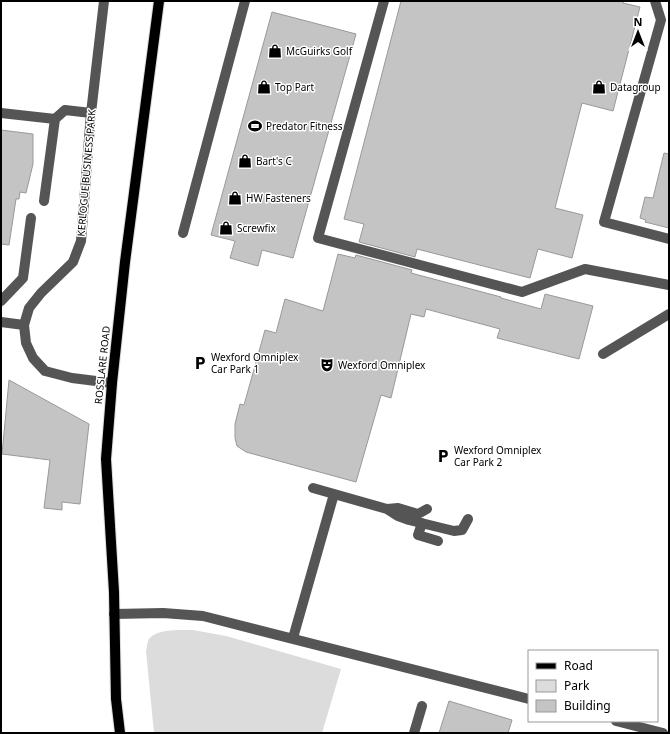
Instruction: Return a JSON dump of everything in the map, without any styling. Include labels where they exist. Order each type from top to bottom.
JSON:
[{"type":"main road","name":"ROSSLARE ROAD","points":[[120,733],[116,699],[112,540],[106,459],[112,383],[125,262],[160,1]]},
{"type":"street","name":"KERLOGUE BUSINESS PARK","points":[[104,1],[91,113],[81,241],[73,262],[41,293],[29,308],[24,325],[26,343],[33,358],[45,371],[72,378],[112,383]]},
{"type":"street","points":[[183,233],[245,1]]},
{"type":"street","points":[[384,1],[318,238],[522,292],[584,269],[669,285]]},
{"type":"street","points":[[655,1],[661,20],[604,222],[669,239]]},
{"type":"street","points":[[44,201],[55,119],[64,110],[91,113]]},
{"type":"street","points":[[1,113],[55,119]]},
{"type":"street","points":[[1,301],[23,278],[31,218]]},
{"type":"street","points":[[603,354],[669,314]]},
{"type":"street","points":[[1,322],[24,325]]},
{"type":"street","points":[[313,488],[387,509],[398,516],[454,532],[462,530],[468,519]]},
{"type":"street","points":[[292,638],[334,494]]},
{"type":"street","points":[[387,509],[398,508],[418,514],[427,509]]},
{"type":"street","points":[[422,523],[418,535],[438,541]]},
{"type":"street","points":[[114,614],[163,613],[203,616],[528,698]]},
{"type":"street","points":[[414,733],[422,706]]},
{"type":"street","points":[[620,722],[663,733]]},
{"type":"green space","points":[[193,630],[226,636],[341,669],[322,733],[154,733],[146,651],[148,641],[151,637],[162,632]]},
{"type":"building","points":[[401,1],[624,1],[623,3],[640,7],[613,111],[582,103],[555,208],[583,215],[572,258],[538,249],[530,278],[417,249],[415,257],[359,242],[364,224],[344,219]]},
{"type":"building","points":[[272,12],[356,34],[293,258],[262,250],[258,266],[230,258],[235,241],[211,235]]},
{"type":"building","points":[[1,130],[33,134],[33,164],[26,193],[20,192],[19,199],[16,199],[9,245],[1,244]]},
{"type":"building","points":[[664,153],[669,154],[669,228],[645,222],[646,220],[640,218],[645,197],[653,198]]},
{"type":"building","name":"Wexford Omniplex","points":[[338,254],[355,258],[356,255],[412,270],[411,273],[541,309],[545,294],[593,306],[579,359],[497,338],[500,329],[426,309],[424,317],[411,314],[391,398],[381,395],[356,482],[246,452],[237,446],[235,438],[235,424],[240,404],[244,405],[265,330],[276,333],[285,299],[323,311]]},
{"type":"building","points":[[9,380],[89,424],[80,504],[62,502],[62,510],[44,508],[50,460],[2,454]]},
{"type":"building","points":[[449,701],[512,720],[508,733],[439,733]]},
{"type":"place","name":"McGuirks Golf","points":[[275,51]]},
{"type":"place","name":"Top Part","points":[[264,87]]},
{"type":"place","name":"Datagroup","points":[[599,87]]},
{"type":"place","name":"Predator Fitness","points":[[255,126]]},
{"type":"place","name":"Bart's C","points":[[245,161]]},
{"type":"place","name":"HW Fasteners","points":[[235,198]]},
{"type":"place","name":"Screwfix","points":[[226,228]]},
{"type":"place","name":"Wexford Omniplex Car Park 1","points":[[200,363]]},
{"type":"place","name":"Wexford Omniplex","points":[[327,365]]},
{"type":"place","name":"Wexford Omniplex Car Park 2","points":[[443,456]]}]
